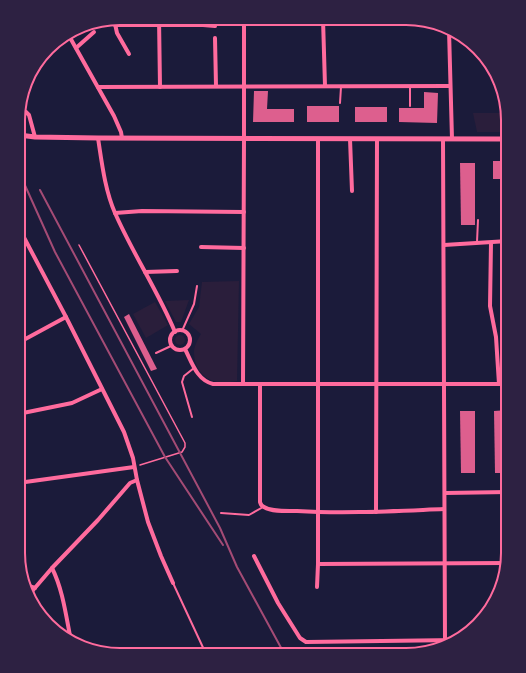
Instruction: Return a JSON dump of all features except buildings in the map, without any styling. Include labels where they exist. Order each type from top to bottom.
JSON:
[{"type":"street","points":[[115,25],[117,33],[130,54]]},
{"type":"street","points":[[120,25],[215,26]]},
{"type":"street","points":[[159,25],[160,87]]},
{"type":"street","points":[[243,384],[244,25]]},
{"type":"street","points":[[323,25],[325,86]]},
{"type":"street","points":[[76,48],[94,32]]},
{"type":"street","points":[[449,36],[452,139]]},
{"type":"street","points":[[215,38],[216,86]]},
{"type":"street","points":[[71,39],[114,116],[122,138]]},
{"type":"street","points":[[98,87],[341,85],[450,86]]},
{"type":"street","points":[[26,112],[29,115],[34,137]]},
{"type":"street","points":[[25,136],[98,138],[501,139]]},
{"type":"street","points":[[98,138],[105,180],[115,213],[175,332]]},
{"type":"street","points":[[317,587],[318,139]]},
{"type":"street","points":[[350,139],[352,191]]},
{"type":"street","points":[[376,512],[377,139]]},
{"type":"street","points":[[443,139],[445,639]]},
{"type":"street","points":[[115,213],[142,211],[244,212]]},
{"type":"street","points":[[25,239],[124,432],[129,446],[148,522],[173,583]]},
{"type":"street","points":[[444,245],[501,242]]},
{"type":"street","points":[[185,349],[200,377],[208,383],[213,384],[499,384],[496,337],[490,306],[491,243]]},
{"type":"street","points":[[201,247],[244,248]]},
{"type":"street","points":[[145,272],[177,271]]},
{"type":"street","points":[[25,339],[66,317]]},
{"type":"street","points":[[178,330],[182,331],[189,335],[190,343],[188,347],[181,351],[171,346],[170,338],[172,334],[178,330]]},
{"type":"street","points":[[260,384],[260,502],[263,507],[277,510],[318,513],[444,509]]},
{"type":"street","points":[[25,413],[72,403],[102,389]]},
{"type":"street","points":[[25,481],[134,467]]},
{"type":"street","points":[[33,591],[52,568],[98,520],[130,483],[137,480]]},
{"type":"street","points":[[445,493],[501,492]]},
{"type":"street","points":[[254,556],[278,603],[300,638],[306,642],[444,640]]},
{"type":"street","points":[[318,564],[500,563]]},
{"type":"street","points":[[52,568],[57,577],[61,591],[70,633]]},
{"type":"street","points":[[31,587],[36,588]]},
{"type":"lane","points":[[340,103],[341,85]]},
{"type":"lane","points":[[410,86],[410,106]]},
{"type":"lane","points":[[477,244],[478,220]]},
{"type":"lane","points":[[182,331],[194,304],[197,286]]},
{"type":"lane","points":[[156,353],[171,346]]},
{"type":"lane","points":[[192,417],[182,382],[184,376],[194,368]]},
{"type":"lane","points":[[221,513],[249,515],[263,507]]},
{"type":"lane","points":[[173,583],[203,648]]},
{"type":"path","points":[[80,244],[186,447],[182,452],[134,467]]},
{"type":"shaded area","points":[[473,113],[500,113],[501,132],[477,132]]},
{"type":"shaded area","points":[[239,281],[237,381],[217,382],[200,372],[194,357],[194,350],[201,334],[189,324],[199,307],[202,282]]},
{"type":"shaded area","points":[[189,300],[181,322],[176,322],[165,301]]},
{"type":"shaded area","points":[[155,302],[168,325],[146,338],[133,314]]},
{"type":"shaded area","points":[[178,335],[182,335],[184,336],[184,344],[178,345],[175,342],[175,338]]},
{"type":"railway","points":[[25,185],[55,252],[165,457],[223,545]]},
{"type":"railway","points":[[40,190],[220,528],[237,567],[281,648]]}]
